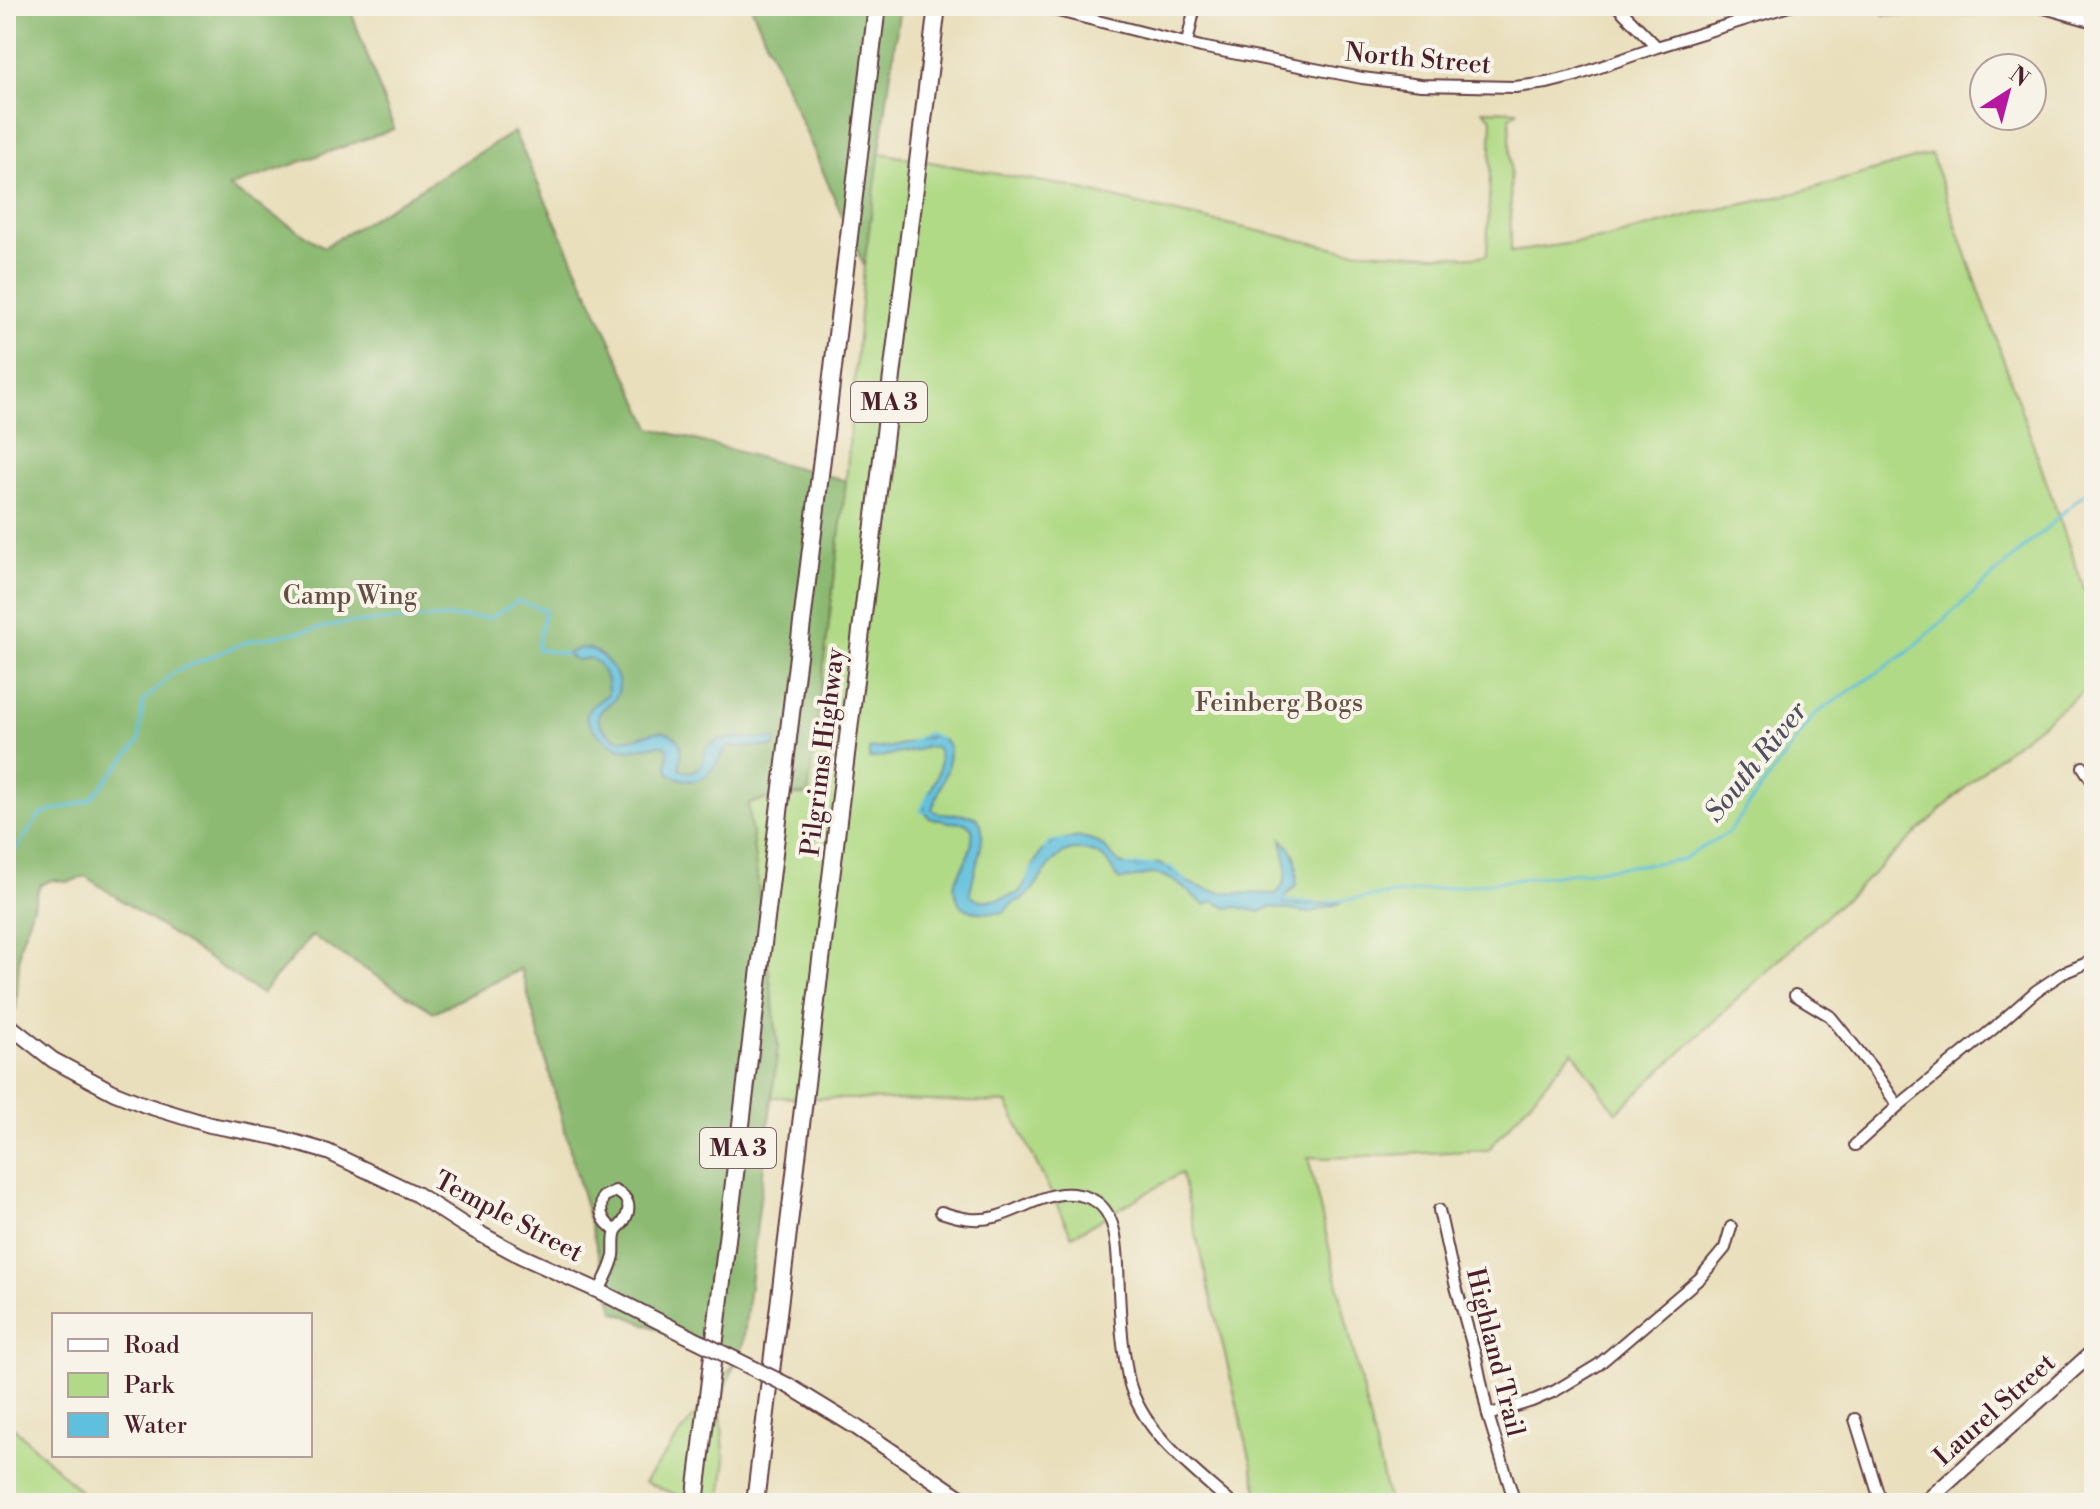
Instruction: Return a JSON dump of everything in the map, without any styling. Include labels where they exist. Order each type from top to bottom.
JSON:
[{"type":"highway","name":"Pilgrims Highway","points":[[695,1503],[877,6]]},
{"type":"highway","name":"Pilgrims Highway","points":[[755,1503],[937,6]]},
{"type":"main road","name":"Temple Street","points":[[6,1023],[53,1060],[115,1093],[210,1125],[276,1137],[328,1152],[416,1194],[521,1256],[599,1291],[789,1386],[968,1503]]},
{"type":"main road","name":"Laurel Street","points":[[1925,1503],[2094,1351]]},
{"type":"street","name":"North Street","points":[[1038,6],[1187,43],[1382,81],[1506,87],[1533,86],[1561,80],[1789,6]]},
{"type":"street","points":[[1187,43],[1195,6]]},
{"type":"street","points":[[1617,6],[1657,47]]},
{"type":"street","points":[[2037,6],[2094,22]]},
{"type":"street","points":[[2083,767],[2094,784]]},
{"type":"street","points":[[1855,1145],[2036,991],[2063,973],[2094,960]]},
{"type":"street","points":[[1795,995],[1830,1016],[1898,1106]]},
{"type":"street","points":[[941,1212],[964,1219],[984,1219],[1044,1198],[1067,1194],[1088,1197],[1097,1202],[1109,1219],[1118,1247],[1121,1328],[1131,1390],[1159,1435],[1231,1503]]},
{"type":"street","name":"Highland Trail","points":[[1439,1210],[1488,1415],[1515,1503]]},
{"type":"street","points":[[1488,1415],[1532,1401],[1598,1365],[1700,1278],[1725,1248],[1731,1227]]},
{"type":"street","points":[[599,1291],[611,1268],[616,1231]]},
{"type":"street","points":[[1855,1419],[1881,1503]]},
{"type":"green space","name":"Camp Wing","points":[[6,6],[335,6],[329,10],[351,11],[394,129],[229,187],[324,247],[514,132],[651,428],[846,481],[808,795],[778,797],[748,804],[778,1045],[743,1344],[736,1361],[614,1311],[521,969],[434,1012],[312,936],[261,994],[85,876],[69,882],[52,880],[40,885],[20,946],[16,1008],[6,1025]]},
{"type":"green space","points":[[751,6],[900,6],[864,266]]},
{"type":"green space","points":[[1880,6],[1998,6],[1979,14],[1884,15]]},
{"type":"green space","name":"Feinberg Bogs","points":[[1483,110],[1518,111],[1510,117],[1511,252],[1607,238],[1701,213],[1800,192],[1931,154],[2094,617],[2094,683],[1997,758],[1616,1113],[1573,1051],[1488,1150],[1308,1157],[1389,1503],[1261,1503],[1181,1173],[1072,1236],[1007,1103],[772,1097],[778,1045],[748,804],[778,797],[808,795],[846,481],[864,266],[879,153],[1066,186],[1345,250],[1473,257],[1487,255],[1492,119]]},
{"type":"green space","points":[[736,1361],[720,1402],[725,1464],[721,1503],[698,1503],[644,1482]]},
{"type":"green space","points":[[6,1420],[85,1496],[82,1503],[6,1503]]},
{"type":"water","points":[[580,648],[597,653],[616,675],[617,695],[598,718],[612,736],[630,739],[656,732],[672,735],[680,744],[680,769],[687,772],[697,769],[707,747],[721,740],[776,739],[774,747],[728,747],[703,778],[688,781],[672,776],[668,771],[666,745],[626,750],[611,744],[591,727],[586,715],[608,694],[607,680],[598,663],[590,658],[576,660],[566,654]]},
{"type":"water","points":[[931,736],[944,740],[949,746],[948,767],[932,810],[942,814],[970,815],[980,822],[982,841],[970,895],[975,898],[993,900],[1017,894],[1042,851],[1058,841],[1077,837],[1099,844],[1123,865],[1137,867],[1159,863],[1203,888],[1276,894],[1286,875],[1282,839],[1295,855],[1297,866],[1296,886],[1286,896],[1284,903],[1341,903],[1308,913],[1271,907],[1260,912],[1227,908],[1214,901],[1205,905],[1174,881],[1160,875],[1120,880],[1101,856],[1077,850],[1068,851],[1054,860],[1028,895],[1004,913],[970,911],[959,903],[954,885],[969,851],[972,829],[965,823],[930,818],[925,813],[924,804],[939,768],[936,747],[869,759],[869,749],[891,747]]},
{"type":"waterway","name":"South River","points":[[1327,902],[1681,860],[1729,832],[1815,714],[1907,653],[2094,485]]},
{"type":"waterway","name":"South River","points":[[6,863],[41,814],[90,800],[139,742],[143,702],[174,672],[249,641],[347,623],[449,617],[490,618],[518,601],[545,610],[537,649],[566,654]]},
{"type":"waterway","name":"South River","points":[[910,743],[928,733],[940,741]]},
{"type":"waterway","name":"South River","points":[[926,812],[921,811],[929,793]]},
{"type":"waterway","name":"South River","points":[[1044,851],[1050,842],[1064,840]]},
{"type":"waterway","name":"South River","points":[[1127,866],[1155,865]]},
{"type":"waterway","name":"South River","points":[[1027,882],[1034,867]]},
{"type":"waterway","name":"South River","points":[[1166,867],[1186,881]]},
{"type":"waterway","name":"South River","points":[[1283,900],[1316,903]]}]
